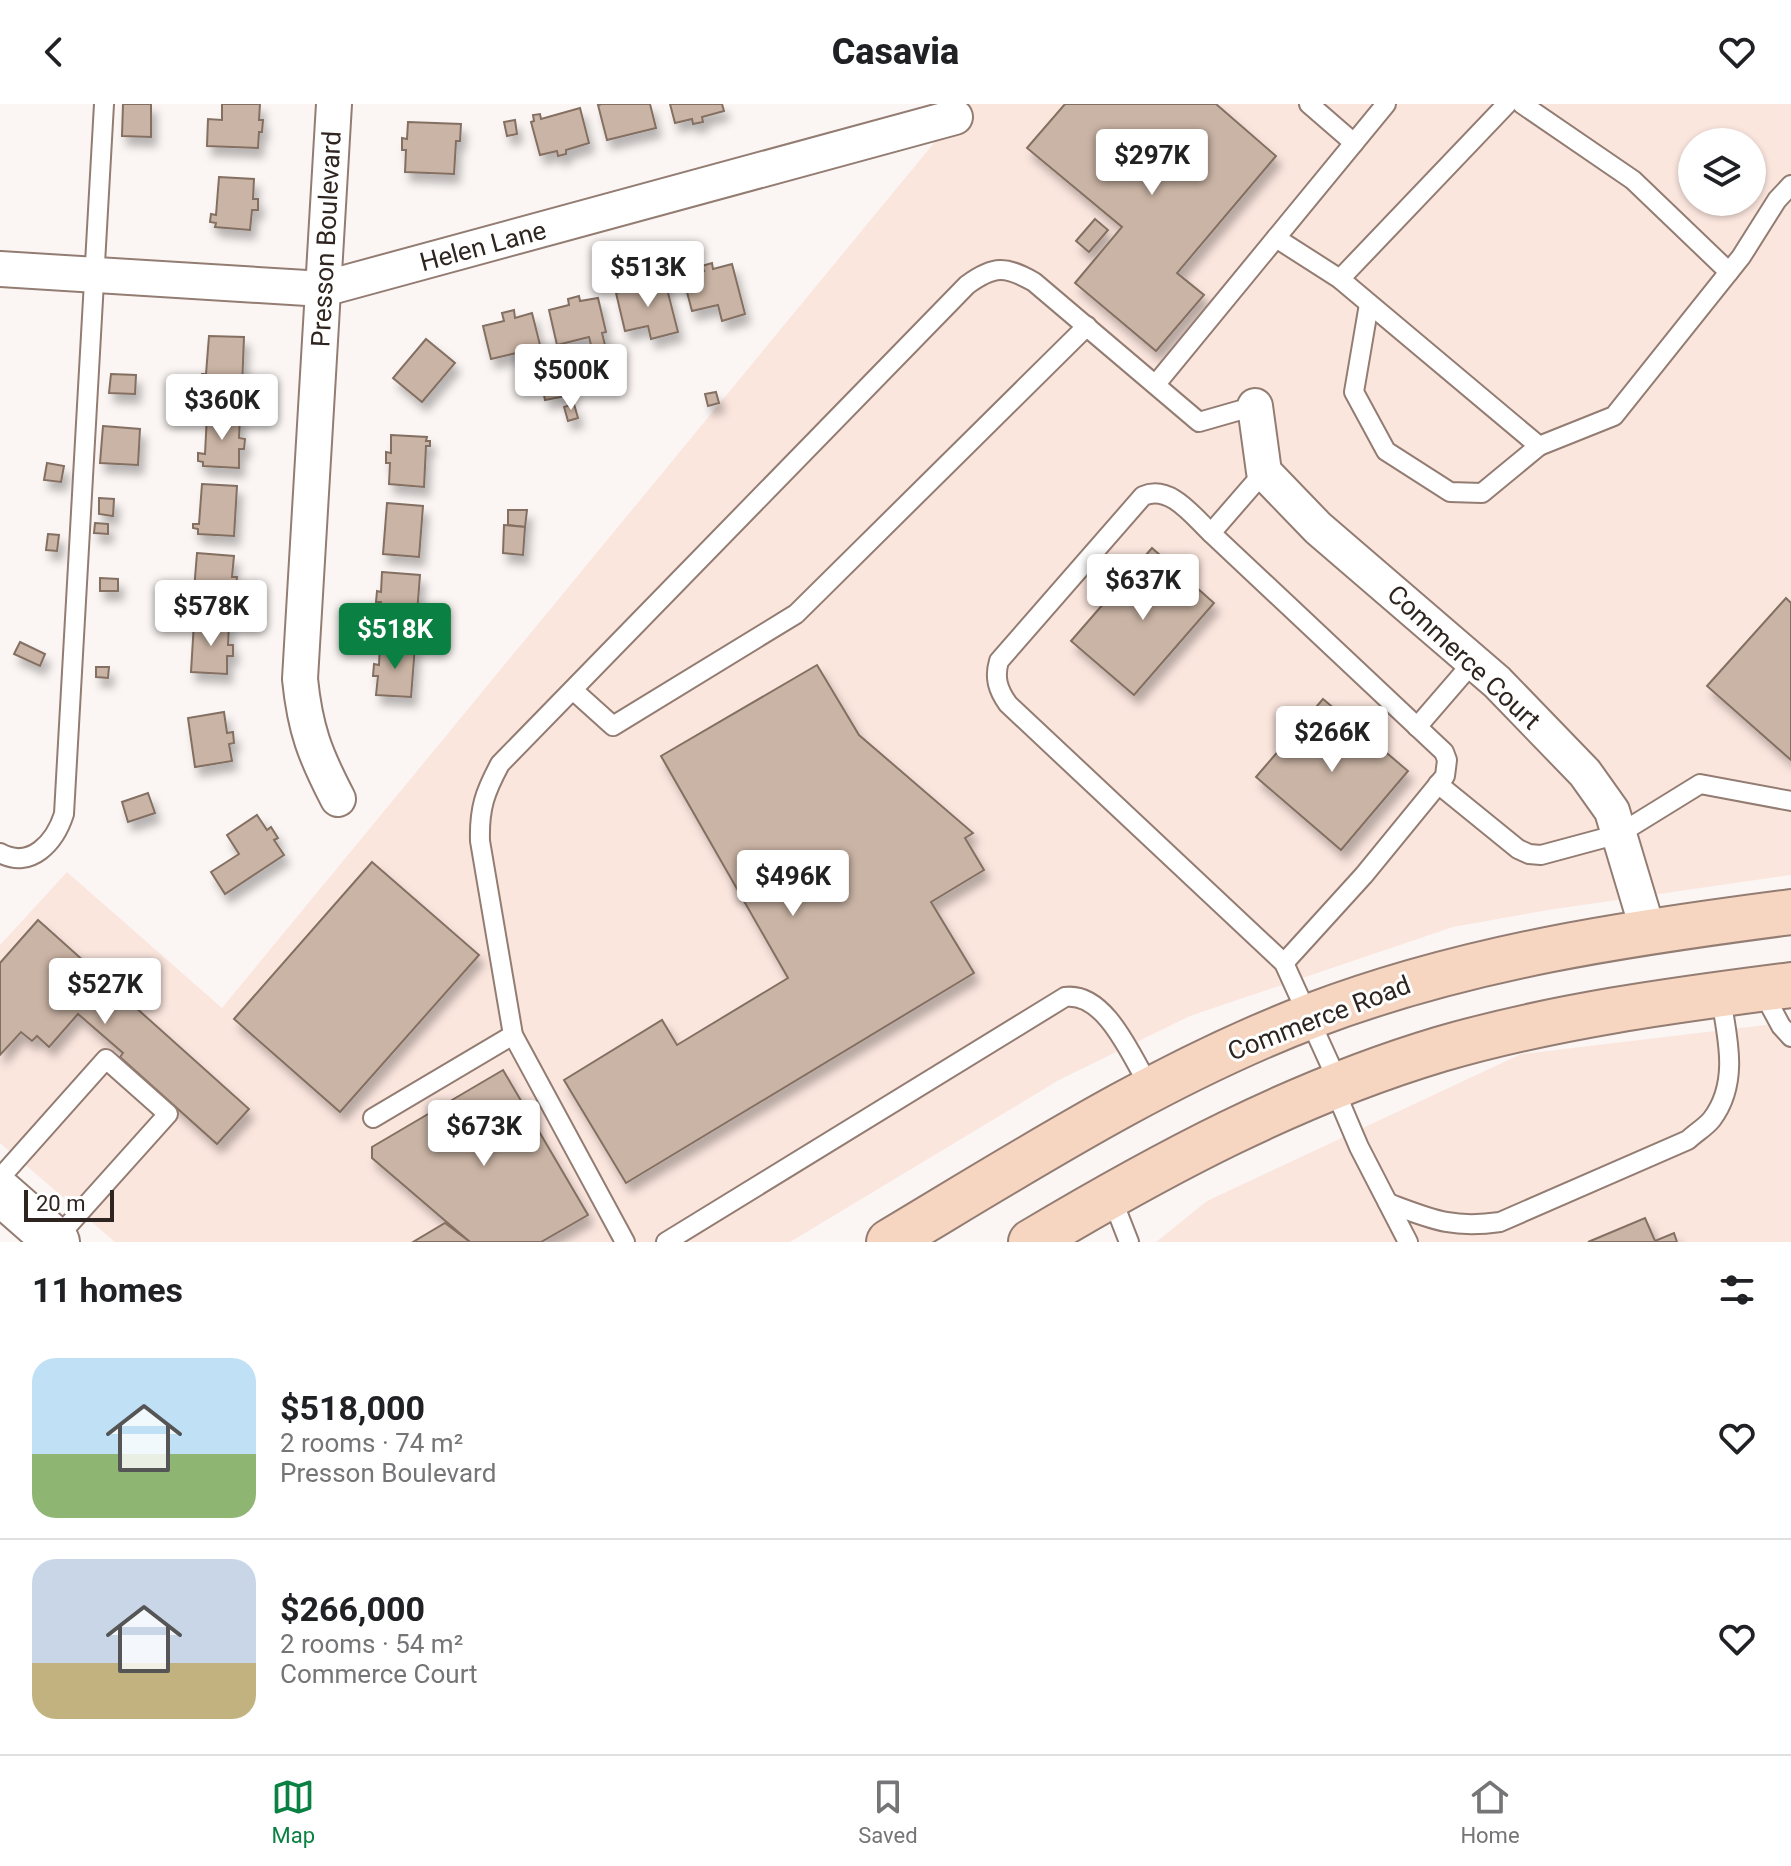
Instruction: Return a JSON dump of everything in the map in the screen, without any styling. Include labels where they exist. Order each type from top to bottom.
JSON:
[{"type":"main road","name":"Commerce Road","points":[[889,1242],[1151,1089],[1310,1017],[1414,981],[1576,943],[1791,912]]},
{"type":"main road","points":[[1031,1242],[1234,1129],[1339,1084],[1439,1050],[1516,1030],[1642,1005],[1757,989]]},
{"type":"street","name":"Presson Boulevard","points":[[334,104],[300,679],[304,719],[317,759],[338,799]]},
{"type":"street","name":"Helen Lane","points":[[0,269],[323,289],[955,117]]},
{"type":"street","points":[[1255,406],[1264,472]]},
{"type":"street","name":"Commerce Court","points":[[1264,472],[1318,528],[1497,682],[1585,773],[1612,811],[1648,931]]},
{"type":"street","points":[[0,1192],[56,1241]]},
{"type":"lane","points":[[0,853],[19,859],[34,856],[53,839],[64,814],[104,104]]},
{"type":"lane","points":[[1309,104],[1354,143]]},
{"type":"lane","points":[[1156,384],[1386,104]]},
{"type":"lane","points":[[1340,279],[1507,104]]},
{"type":"lane","points":[[1522,104],[1633,180],[1729,272]]},
{"type":"lane","points":[[1369,304],[1354,392],[1386,451],[1450,492],[1482,493],[1539,446],[1614,416],[1729,272],[1777,200],[1791,185]]},
{"type":"lane","points":[[1276,238],[1340,279],[1539,446]]},
{"type":"lane","points":[[625,1242],[513,1035],[480,841],[479,817],[485,794],[500,764],[967,285],[981,275],[996,269],[1016,272],[1034,282],[1199,422],[1255,406]]},
{"type":"lane","points":[[573,690],[613,726],[796,614],[1087,326]]},
{"type":"lane","points":[[1211,533],[1264,472]]},
{"type":"lane","points":[[1284,963],[1364,875],[1445,776],[1447,760],[1444,752],[1171,497],[1160,493],[1143,496],[999,661],[996,682],[1008,704],[1284,963],[1339,1084],[1342,1107],[1408,1242]]},
{"type":"lane","points":[[1417,727],[1474,661]]},
{"type":"lane","points":[[1438,784],[1518,849],[1541,855],[1619,834],[1700,784],[1791,801]]},
{"type":"lane","points":[[1757,989],[1791,1037]]},
{"type":"lane","points":[[1388,1203],[1443,1224],[1474,1226],[1500,1222],[1688,1140],[1712,1120],[1724,1097],[1730,1069],[1757,989]]},
{"type":"lane","points":[[666,1242],[1065,997],[1091,1001],[1106,1014],[1151,1089]]},
{"type":"lane","points":[[373,1118],[513,1035]]},
{"type":"lane","points":[[0,1178],[106,1059],[168,1114],[56,1241]]},
{"type":"lane","points":[[1111,1196],[1129,1242]]},
{"type":"shaded area","points":[[966,104],[1791,104],[1791,875],[1453,927],[1190,1016],[1059,1080],[790,1242],[115,1242],[0,1143],[0,945],[67,872],[222,1008]]},
{"type":"shaded area","points":[[1791,1022],[1791,1242],[1156,1242],[1207,1201],[1521,1054]]},
{"type":"building","points":[[123,104],[151,104],[151,137],[122,136]]},
{"type":"building","points":[[222,104],[260,104],[259,120],[263,120],[258,148],[207,146],[208,119],[222,120]]},
{"type":"building","points":[[650,104],[656,128],[607,140],[598,105]]},
{"type":"building","points":[[670,104],[722,104],[724,111],[702,117],[703,122],[693,124],[692,119],[675,123]]},
{"type":"building","points":[[1065,104],[1216,104],[1276,156],[1177,273],[1204,295],[1156,351],[1075,283],[1122,227],[1027,148]]},
{"type":"building","points":[[580,108],[589,143],[566,150],[566,154],[558,156],[557,151],[540,155],[531,122],[534,121],[533,115],[540,114],[541,119]]},
{"type":"building","points":[[515,120],[517,134],[507,136],[504,122]]},
{"type":"building","points":[[408,122],[461,124],[460,141],[456,141],[454,174],[405,172],[406,150],[402,150],[402,138],[407,139]]},
{"type":"building","points":[[219,177],[254,179],[253,199],[258,199],[258,210],[252,210],[250,230],[215,227],[216,223],[210,222],[211,214],[216,215]]},
{"type":"building","points":[[1095,219],[1108,230],[1089,252],[1076,241]]},
{"type":"building","points":[[712,263],[713,269],[732,264],[745,314],[722,321],[718,305],[692,311],[683,277],[704,271],[702,266]]},
{"type":"building","points":[[645,281],[646,286],[665,281],[678,332],[651,339],[648,326],[625,331],[616,293],[637,288],[636,283]]},
{"type":"building","points":[[579,296],[580,301],[598,298],[606,332],[602,333],[605,345],[592,349],[589,337],[557,345],[549,310],[569,305],[568,299]]},
{"type":"building","points":[[514,310],[515,318],[532,313],[541,349],[538,349],[538,354],[531,355],[529,350],[491,359],[483,326],[504,321],[502,313]]},
{"type":"building","points":[[209,336],[244,337],[242,387],[207,385],[207,381],[202,381],[202,374],[206,374]]},
{"type":"building","points":[[426,339],[455,363],[422,402],[393,378]]},
{"type":"building","points":[[111,374],[136,375],[135,394],[109,393]]},
{"type":"building","points":[[558,387],[561,397],[545,400],[543,390]]},
{"type":"building","points":[[716,392],[719,403],[708,406],[705,394]]},
{"type":"building","points":[[574,404],[578,418],[568,421],[564,407]]},
{"type":"building","points":[[207,415],[240,417],[239,438],[245,439],[244,449],[239,449],[239,468],[203,466],[203,462],[198,461],[198,453],[205,454]]},
{"type":"building","points":[[103,426],[140,429],[138,465],[100,463]]},
{"type":"building","points":[[391,435],[427,437],[426,441],[430,441],[430,446],[426,446],[424,487],[389,484],[390,463],[386,463],[386,452],[391,453]]},
{"type":"building","points":[[47,463],[64,466],[61,482],[44,480]]},
{"type":"building","points":[[202,484],[237,486],[234,536],[198,534],[198,529],[193,528],[193,524],[199,524]]},
{"type":"building","points":[[99,498],[114,499],[113,516],[99,514]]},
{"type":"building","points":[[387,503],[423,506],[419,557],[383,554]]},
{"type":"building","points":[[508,510],[527,510],[525,527],[508,525]]},
{"type":"building","points":[[95,523],[108,524],[108,534],[94,533]]},
{"type":"building","points":[[504,525],[525,527],[523,555],[503,553]]},
{"type":"building","points":[[48,534],[59,535],[57,551],[46,550]]},
{"type":"building","points":[[1152,548],[1214,603],[1134,695],[1071,641]]},
{"type":"building","points":[[197,553],[234,556],[232,577],[237,577],[236,587],[232,587],[230,606],[193,603]]},
{"type":"building","points":[[382,572],[420,575],[416,626],[379,623],[381,602],[376,602],[377,591],[381,592]]},
{"type":"building","points":[[100,578],[118,579],[118,591],[100,591]]},
{"type":"building","points":[[1786,598],[1791,603],[1791,760],[1707,686]]},
{"type":"building","points":[[194,622],[229,624],[228,645],[233,645],[233,656],[227,656],[227,674],[191,672]]},
{"type":"building","points":[[20,642],[45,654],[40,666],[14,654]]},
{"type":"building","points":[[380,644],[415,646],[411,697],[376,695],[378,676],[373,676],[374,664],[379,665]]},
{"type":"building","points":[[817,665],[859,735],[973,833],[965,838],[984,870],[931,902],[974,973],[626,1183],[564,1080],[662,1020],[677,1045],[788,978],[661,756]]},
{"type":"building","points":[[96,667],[109,667],[108,678],[96,677]]},
{"type":"building","points":[[1323,699],[1408,771],[1341,850],[1256,777]]},
{"type":"building","points":[[224,712],[227,733],[233,732],[234,743],[229,744],[232,761],[195,767],[188,718]]},
{"type":"building","points":[[148,793],[155,813],[128,822],[122,802]]},
{"type":"building","points":[[257,815],[267,830],[271,827],[278,838],[274,840],[284,855],[225,894],[211,872],[239,854],[227,835]]},
{"type":"building","points":[[372,862],[479,955],[340,1112],[234,1019]]},
{"type":"building","points":[[38,920],[249,1109],[217,1144],[120,1057],[123,1053],[78,1014],[49,1047],[37,1036],[32,1041],[21,1032],[0,1055],[0,963]]},
{"type":"building","points":[[503,1070],[588,1215],[541,1242],[470,1242],[372,1158],[372,1147]]},
{"type":"building","points":[[1645,1218],[1655,1241],[1674,1233],[1677,1242],[1588,1242]]},
{"type":"building","points":[[445,1223],[470,1242],[413,1242]]}]
